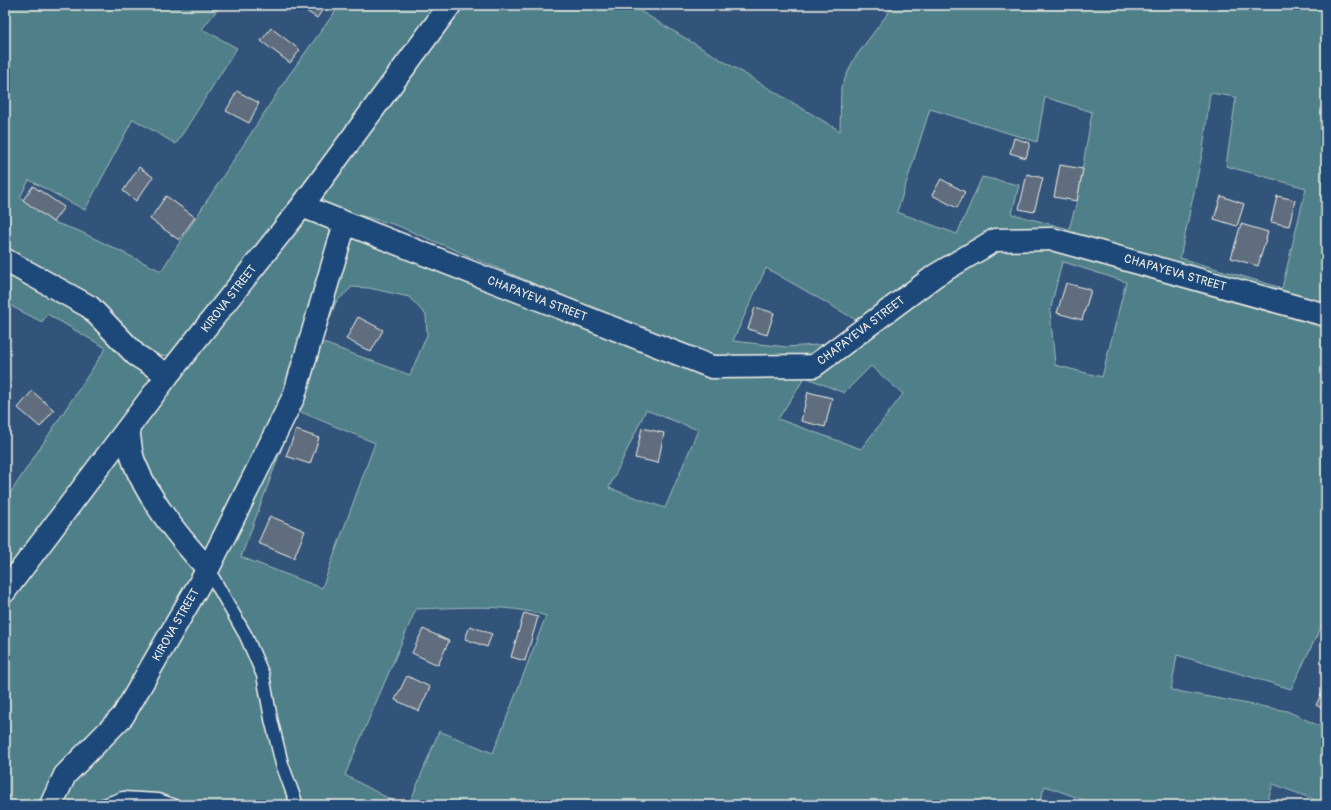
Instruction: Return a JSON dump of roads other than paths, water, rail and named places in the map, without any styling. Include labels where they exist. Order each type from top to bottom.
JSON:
[{"type":"street","name":"KIROVA STREET","points":[[5,591],[168,376],[302,206],[450,5]]},
{"type":"street","name":"CHAPAYEVA STREET","points":[[302,206],[712,367],[814,366],[936,275],[995,240],[1052,239],[1326,315]]},
{"type":"street","name":"KIROVA STREET","points":[[50,805],[65,775],[123,716],[208,569],[294,396],[345,223]]},
{"type":"street","points":[[5,260],[90,307],[136,355],[168,376]]},
{"type":"street","points":[[128,428],[133,461],[150,496],[193,553],[208,569]]},
{"type":"lane","points":[[208,569],[246,636],[263,675],[271,719],[280,756],[297,805]]},
{"type":"lane","points":[[104,805],[123,798],[158,800],[173,805]]}]
